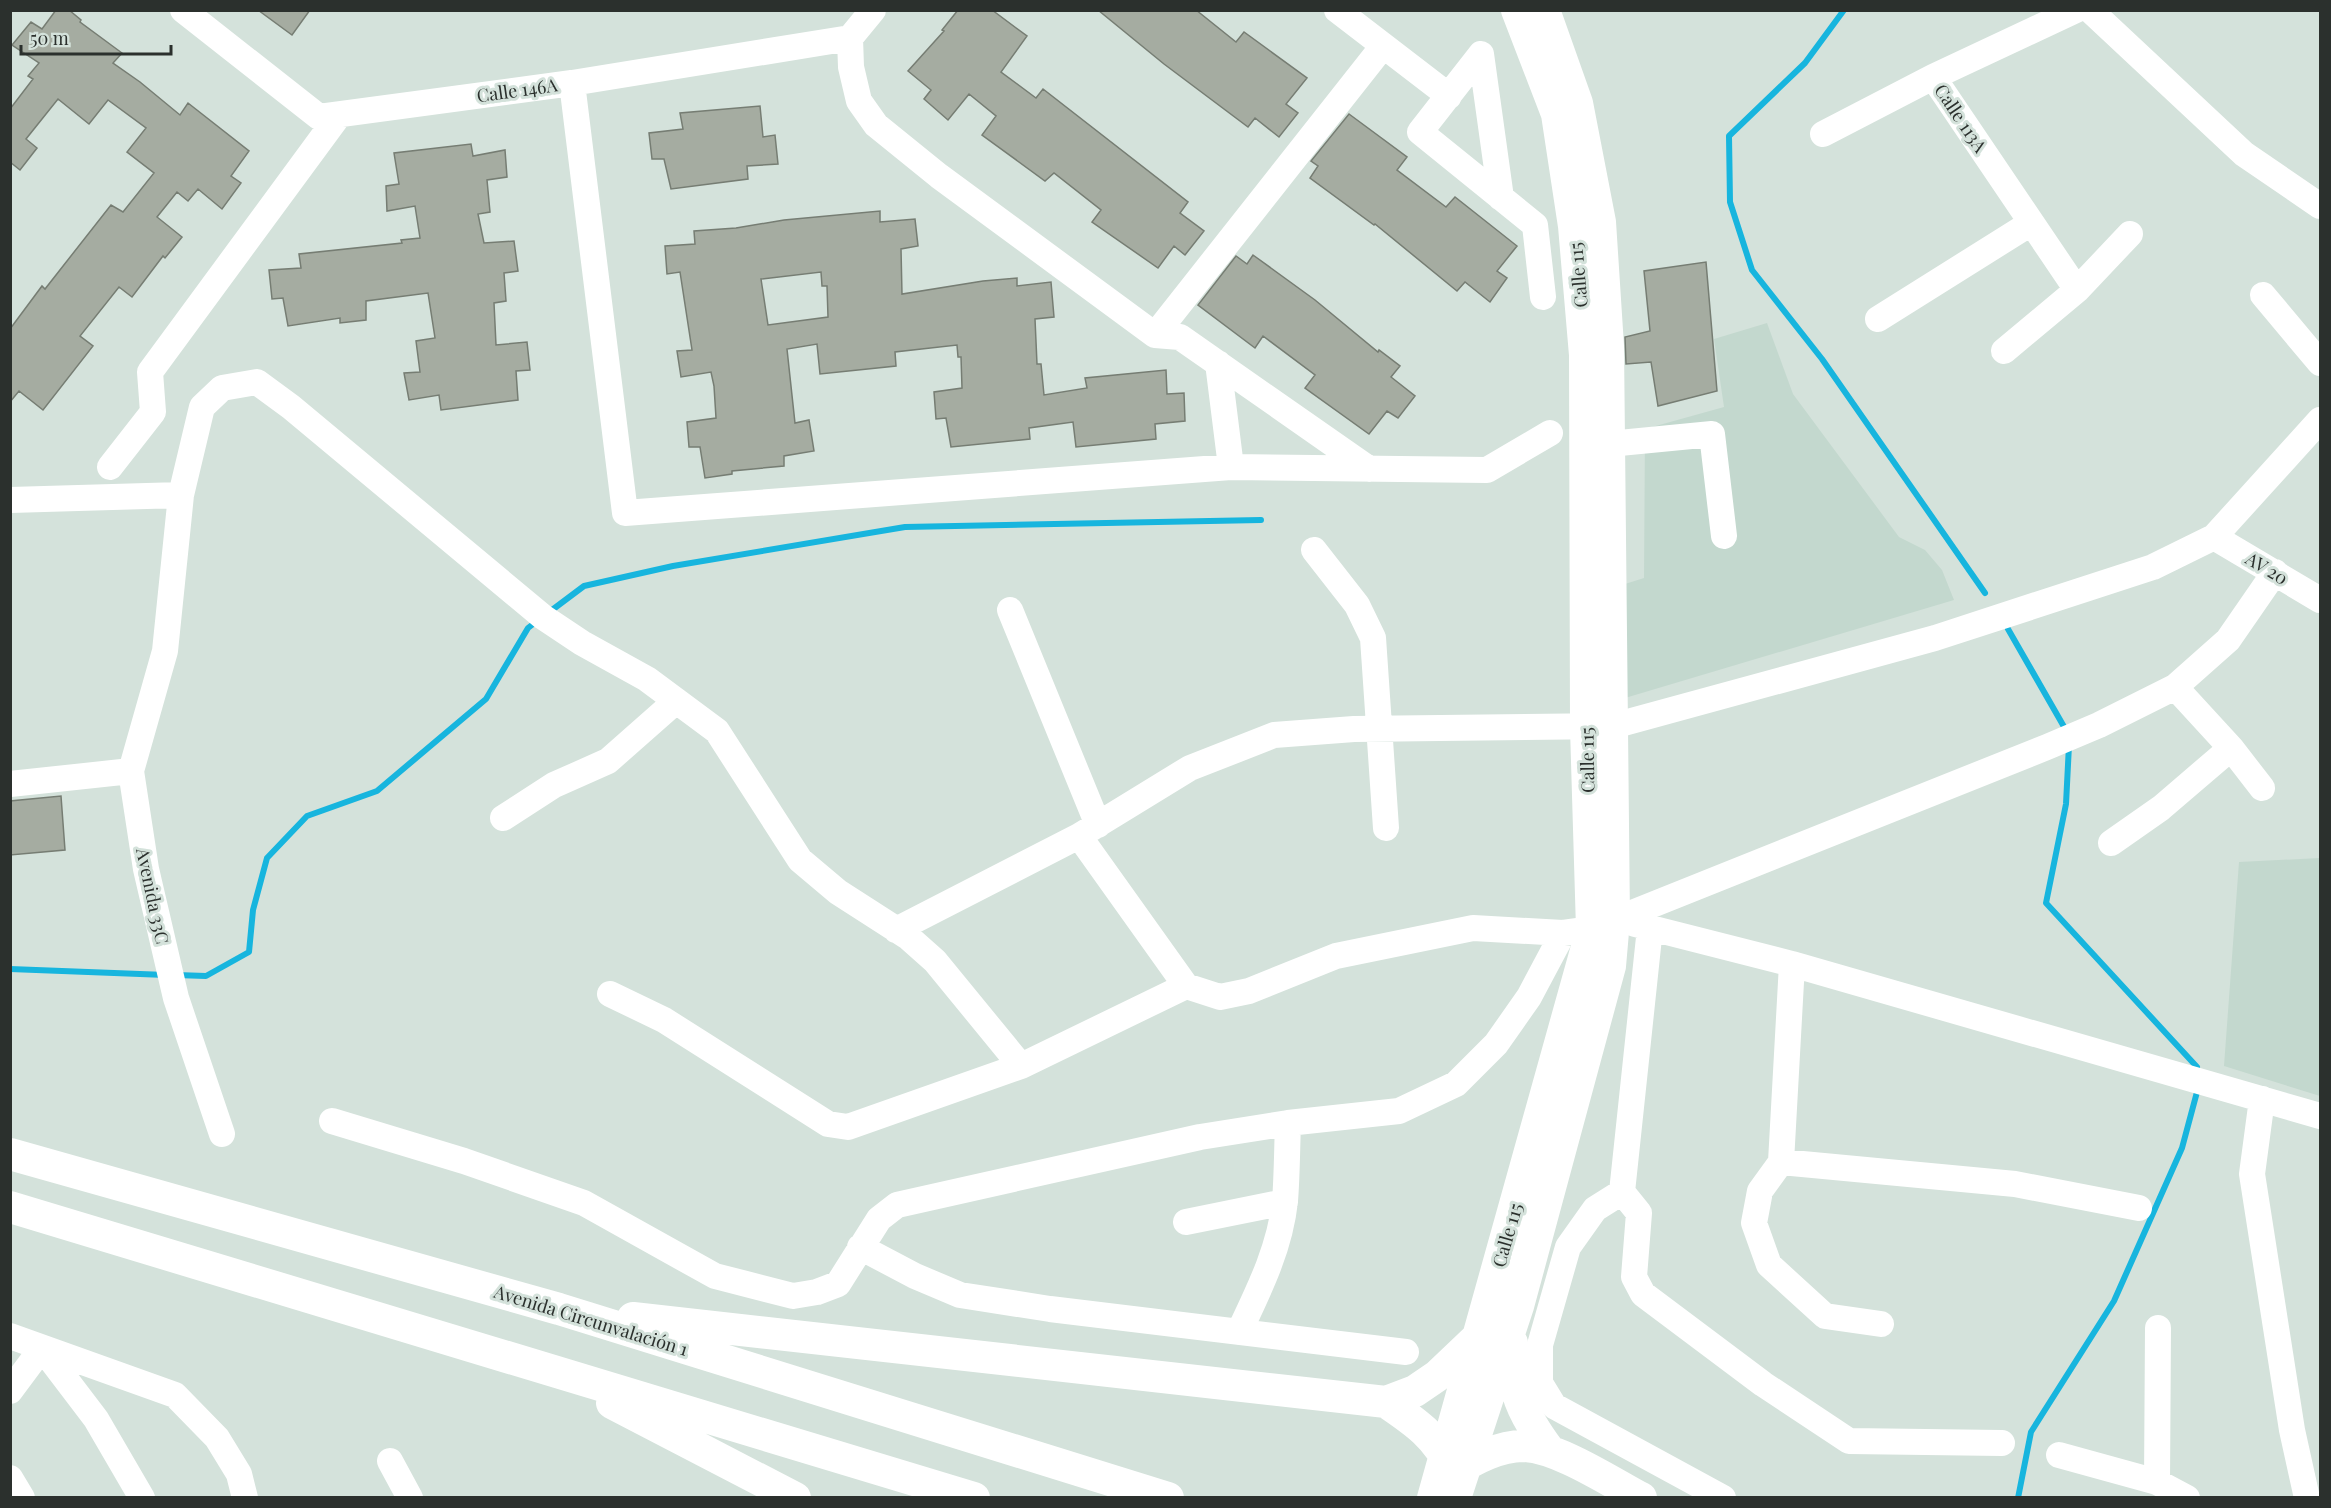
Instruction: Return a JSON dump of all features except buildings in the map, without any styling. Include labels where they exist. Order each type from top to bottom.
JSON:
[{"type":"main road","name":"Calle 115","points":[[1517,10],[1557,114],[1574,226],[1585,355],[1600,727]]},
{"type":"main road","name":"Calle 115","points":[[1449,1481],[1478,1337],[1590,928],[1600,727],[1609,444],[1608,346],[1600,222],[1577,104],[1544,10]]},
{"type":"main road","name":"Calle 115","points":[[1449,1481],[1518,1306],[1610,966],[1590,928]]},
{"type":"main road","name":"Avenida Circunvalación 1","points":[[10,1154],[559,1309],[1168,1497]]},
{"type":"main road","points":[[10,1207],[974,1497]]},
{"type":"main road","points":[[1518,1306],[1512,1346],[1513,1380],[1519,1401],[1530,1425],[1549,1450]]},
{"type":"main road","points":[[559,1309],[1386,1402],[1415,1391],[1437,1376],[1478,1337]]},
{"type":"main road","points":[[542,1367],[795,1497]]},
{"type":"main road","points":[[1386,1402],[1419,1425],[1449,1481],[1483,1455],[1522,1446],[1549,1450],[1641,1497]]},
{"type":"street","name":"Calle 146A","points":[[183,10],[319,117],[572,83],[850,39]]},
{"type":"street","points":[[873,10],[850,39],[851,67],[859,101],[876,125],[939,176],[1155,335],[1180,337],[1369,469]]},
{"type":"street","points":[[1337,10],[1449,96]]},
{"type":"street","name":"Calle 113A","points":[[2076,10],[1933,77],[2077,290]]},
{"type":"street","points":[[2090,10],[2244,154],[2320,206]]},
{"type":"street","points":[[1155,335],[1383,46]]},
{"type":"street","points":[[1501,198],[1481,54],[1420,132],[1501,198],[1535,225],[1543,297]]},
{"type":"street","points":[[1823,134],[1933,77]]},
{"type":"street","points":[[572,83],[625,513],[1231,467],[1487,470],[1550,433]]},
{"type":"street","points":[[110,467],[153,412],[150,372],[339,115]]},
{"type":"street","points":[[1878,319],[2031,223]]},
{"type":"street","points":[[2004,351],[2077,290],[2130,234]]},
{"type":"street","points":[[2263,295],[2320,363]]},
{"type":"street","points":[[1218,363],[1231,467]]},
{"type":"street","points":[[10,784],[131,771],[165,651],[181,495],[202,408],[222,388],[257,382],[291,407],[543,617],[582,644],[647,679],[717,731],[800,860],[838,892],[896,930],[935,961],[1021,1066]]},
{"type":"street","points":[[896,930],[1089,830],[1190,768],[1274,735],[1380,729],[1600,727],[1935,638],[2153,567],[2214,537],[2320,420]]},
{"type":"street","points":[[1609,444],[1712,434],[1724,536]]},
{"type":"street","points":[[10,500],[181,495]]},
{"type":"street","name":"AV 20","points":[[2214,537],[2320,600]]},
{"type":"street","points":[[1314,550],[1357,605],[1373,638],[1386,828]]},
{"type":"street","points":[[332,1121],[464,1161],[585,1203],[715,1276],[793,1296],[817,1292],[838,1284],[879,1219],[897,1205],[1200,1137],[1288,1123],[1399,1111],[1456,1084],[1496,1044],[1529,997],[1590,928],[2047,747],[2099,725],[2175,687],[2228,640],[2275,572]]},
{"type":"street","points":[[1010,610],[1089,830],[1186,986],[1220,997],[1250,991],[1336,956],[1473,928],[1650,927],[1792,964],[2320,1116]]},
{"type":"street","points":[[2175,687],[2231,748],[2262,788]]},
{"type":"street","points":[[503,818],[554,785],[608,761],[676,701]]},
{"type":"street","points":[[2110,843],[2161,808],[2231,748]]},
{"type":"street","name":"Avenida 33C","points":[[131,771],[146,869],[176,998],[222,1134]]},
{"type":"street","points":[[1650,927],[1622,1192],[1639,1213],[1634,1277],[1643,1294],[1763,1384],[1849,1441],[2002,1443]]},
{"type":"street","points":[[1792,964],[1781,1162],[1760,1191],[1755,1223],[1769,1265],[1825,1316],[1881,1324]]},
{"type":"street","points":[[609,994],[664,1020],[828,1124],[848,1127],[1021,1066],[1186,986]]},
{"type":"street","points":[[2262,1099],[2252,1174],[2292,1430],[2307,1497]]},
{"type":"street","points":[[1239,1332],[1266,1276],[1279,1232],[1285,1202],[1288,1123]]},
{"type":"street","points":[[1781,1162],[2015,1184],[2139,1208]]},
{"type":"street","points":[[1622,1192],[1595,1209],[1568,1246],[1540,1345],[1540,1383],[1554,1406],[1723,1497]]},
{"type":"street","points":[[1186,1222],[1285,1202]]},
{"type":"street","points":[[860,1247],[915,1276],[960,1295],[1050,1309],[1406,1352]]},
{"type":"street","points":[[2157,1482],[2158,1328]]},
{"type":"street","points":[[10,1336],[175,1395],[217,1438],[239,1474],[245,1497]]},
{"type":"street","points":[[10,1391],[42,1348]]},
{"type":"street","points":[[42,1348],[96,1419],[142,1497]]},
{"type":"street","points":[[2059,1455],[2157,1482],[2187,1497]]},
{"type":"street","points":[[390,1461],[410,1497]]},
{"type":"street","points":[[10,1478],[22,1497]]},
{"type":"shaded area","points":[[1767,323],[1793,394],[1899,537],[1925,550],[1942,570],[1954,600],[1625,698],[1625,584],[1644,578],[1645,429],[1724,407],[1714,339]]},
{"type":"shaded area","points":[[2320,858],[2320,1096],[2224,1066],[2239,862]]},
{"type":"waterway","points":[[1844,10],[1805,63],[1729,136],[1730,202],[1752,270],[1822,359],[1985,593]]},
{"type":"waterway","points":[[548,613],[584,586],[673,566],[905,527],[1261,520]]},
{"type":"waterway","points":[[176,975],[206,976],[249,952],[253,910],[267,858],[307,816],[377,791],[486,699],[528,628],[537,621]]},
{"type":"waterway","points":[[2008,629],[2067,732]]},
{"type":"waterway","points":[[2069,745],[2066,804],[2046,903],[2197,1067]]},
{"type":"waterway","points":[[10,969],[166,975]]},
{"type":"waterway","points":[[2018,1498],[2031,1432],[2114,1301],[2182,1148],[2197,1092]]}]
